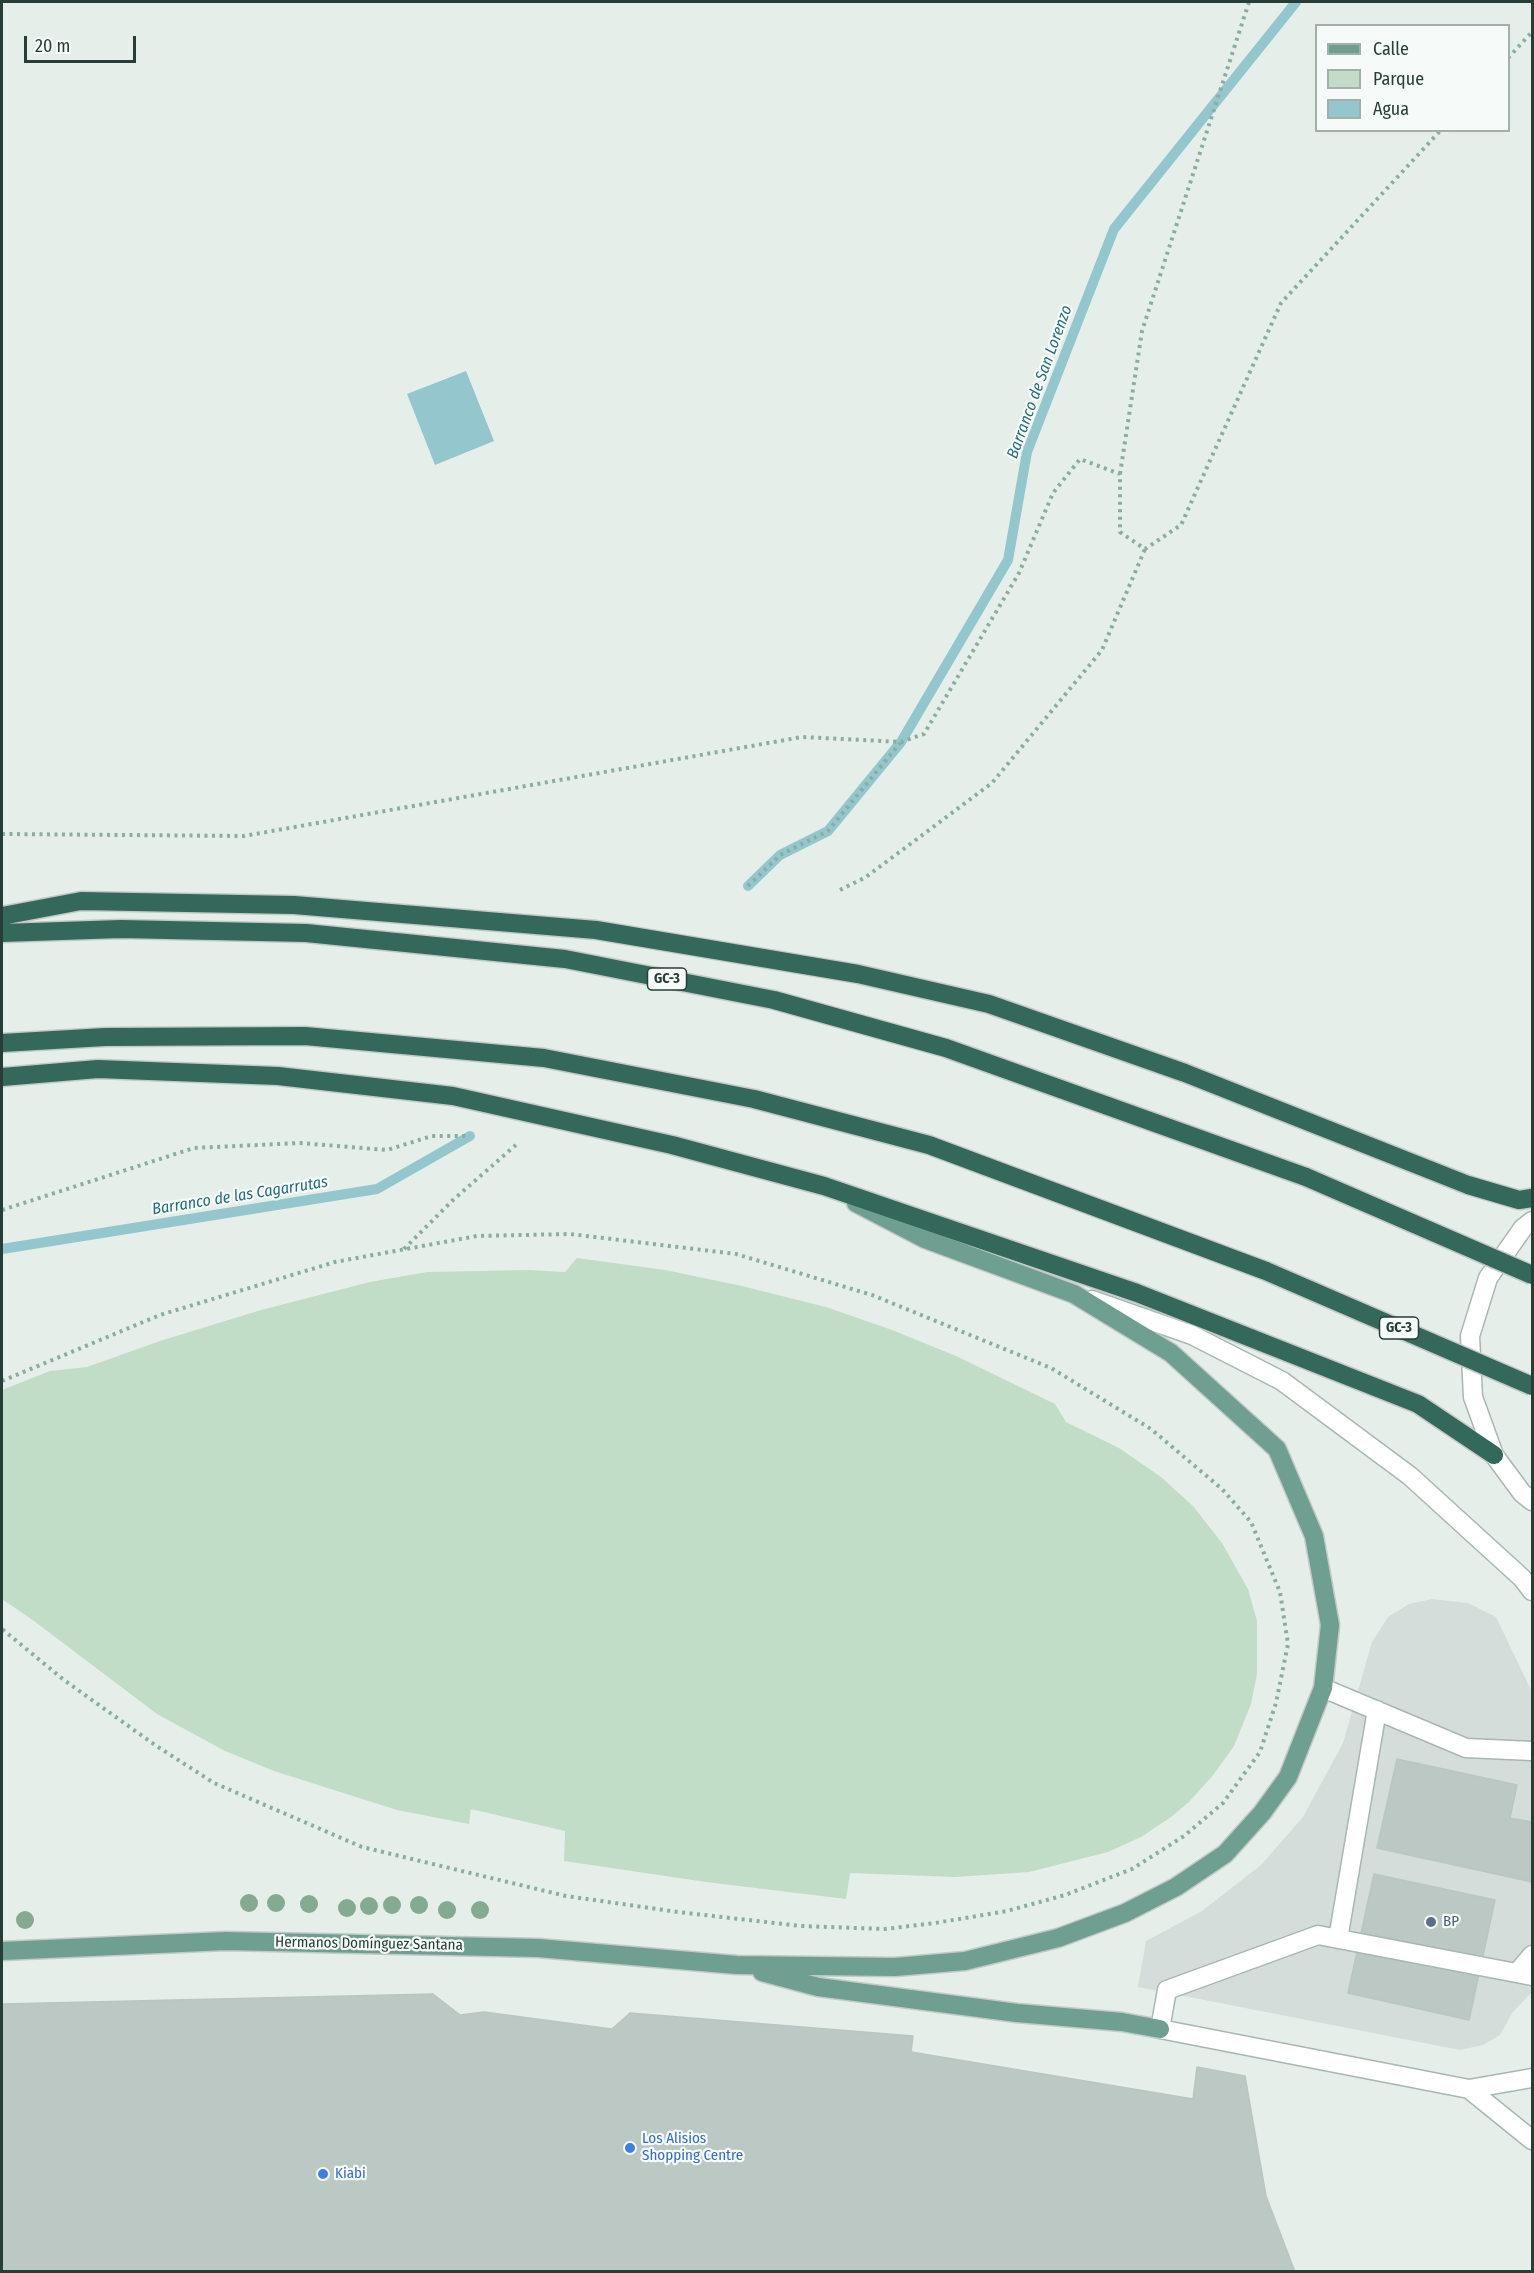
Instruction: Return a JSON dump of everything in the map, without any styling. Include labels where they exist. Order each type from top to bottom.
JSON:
[{"type":"highway","points":[[2,916],[81,901],[294,905],[596,930],[858,974],[989,1004],[1185,1073],[1468,1185],[1519,1200],[1533,1198]]},
{"type":"highway","name":"GC-3","points":[[2,933],[121,929],[306,933],[565,959],[774,1000],[946,1048],[1306,1177],[1533,1275]]},
{"type":"highway","name":"GC-3","points":[[2,1043],[105,1037],[304,1035],[544,1058],[754,1099],[929,1145],[1266,1271],[1533,1386]]},
{"type":"highway","points":[[2,1077],[99,1069],[278,1076],[453,1096],[672,1145],[824,1186],[1137,1293],[1418,1404],[1494,1455]]},
{"type":"main road","points":[[737,1965],[895,1967],[965,1961],[1058,1938],[1125,1913],[1176,1887],[1224,1854],[1262,1813],[1288,1776],[1323,1688],[1330,1624],[1314,1536],[1276,1449],[1171,1353],[1074,1294],[925,1239],[824,1186]]},
{"type":"main road","name":"Hermanos Domínguez Santana","points":[[2,1951],[226,1941],[538,1948],[737,1965]]},
{"type":"main road","points":[[737,1965],[818,1987],[1017,2013],[1122,2022],[1160,2029]]},
{"type":"street","points":[[1533,1221],[1523,1228],[1488,1278],[1470,1336],[1473,1397],[1494,1455],[1522,1492],[1533,1501]]},
{"type":"street","points":[[1074,1294],[1192,1335],[1282,1381],[1410,1476],[1522,1578],[1533,1591]]},
{"type":"street","points":[[1323,1688],[1466,1748],[1533,1751]]},
{"type":"street","points":[[1338,1939],[1377,1710]]},
{"type":"street","points":[[1533,1955],[1525,1975],[1318,1935],[1167,1990],[1160,2029],[1469,2089],[1533,2078]]},
{"type":"street","points":[[1469,2089],[1533,2140]]},
{"type":"path","points":[[1145,549],[1120,532],[1120,474],[1142,331],[1249,2]]},
{"type":"path","points":[[1510,57],[1533,32]]},
{"type":"path","points":[[840,890],[866,877],[992,783],[1102,650],[1145,549],[1181,525],[1281,303],[1439,132]]},
{"type":"path","points":[[2,834],[244,836],[802,737],[900,742],[924,734],[1019,573],[1053,493],[1080,459],[1120,474]]},
{"type":"path","points":[[748,886],[780,855],[828,831],[900,742]]},
{"type":"path","points":[[2,1210],[194,1148],[300,1143],[387,1150],[432,1136],[470,1136]]},
{"type":"path","points":[[403,1250],[453,1200],[517,1144]]},
{"type":"path","points":[[2,1381],[160,1315],[335,1262],[477,1236],[570,1234],[736,1254],[872,1295],[1051,1368],[1151,1429],[1222,1489],[1251,1522],[1280,1592],[1288,1644],[1276,1703],[1260,1752],[1223,1803],[1184,1836],[1132,1869],[1065,1895],[1007,1911],[885,1929],[801,1926],[566,1896],[362,1847],[214,1783],[73,1687],[2,1629]]},
{"type":"shaded area","points":[[1432,1599],[1468,1603],[1496,1617],[1532,1692],[1532,1992],[1512,2013],[1500,2035],[1483,2045],[1460,2050],[1138,1987],[1146,1941],[1202,1911],[1261,1865],[1303,1817],[1343,1743],[1372,1642],[1388,1617],[1409,1604]]},
{"type":"green space","points":[[577,1258],[665,1270],[742,1286],[826,1307],[892,1330],[956,1356],[1055,1404],[1066,1422],[1119,1448],[1161,1477],[1193,1506],[1222,1543],[1248,1589],[1257,1621],[1257,1674],[1251,1704],[1234,1746],[1214,1774],[1189,1802],[1141,1837],[1108,1852],[1029,1872],[955,1877],[850,1873],[846,1899],[706,1882],[564,1861],[565,1831],[471,1809],[469,1824],[397,1810],[274,1771],[225,1751],[157,1714],[2,1599],[2,1390],[50,1371],[87,1367],[160,1341],[261,1310],[370,1282],[427,1272],[529,1270],[565,1272]]},
{"type":"water","points":[[466,371],[494,441],[435,465],[407,394]]},
{"type":"building","points":[[1397,1759],[1517,1785],[1510,1818],[1532,1822],[1532,1882],[1377,1848]]},
{"type":"building","points":[[1374,1874],[1495,1900],[1469,2020],[1348,1993]]},
{"type":"building","name":"Los Alisios Shopping Centre","points":[[433,1994],[460,2015],[484,2012],[612,2029],[630,2013],[913,2036],[911,2052],[1193,2099],[1197,2067],[1245,2076],[1266,2196],[1295,2272],[2,2272],[2,2004]]},
{"type":"waterway","name":"Barranco de San Lorenzo","points":[[748,886],[780,855],[828,831],[901,742],[1008,560],[1027,452],[1114,229],[1296,2]]},
{"type":"waterway","name":"Barranco de las Cagarrutas","points":[[2,1249],[377,1189],[470,1136]]},
{"type":"place","name":"BP","points":[[1431,1922]]},
{"type":"place","name":"Los Alisios Shopping Centre","points":[[630,2148]]},
{"type":"place","name":"Kiabi","points":[[323,2174]]}]
